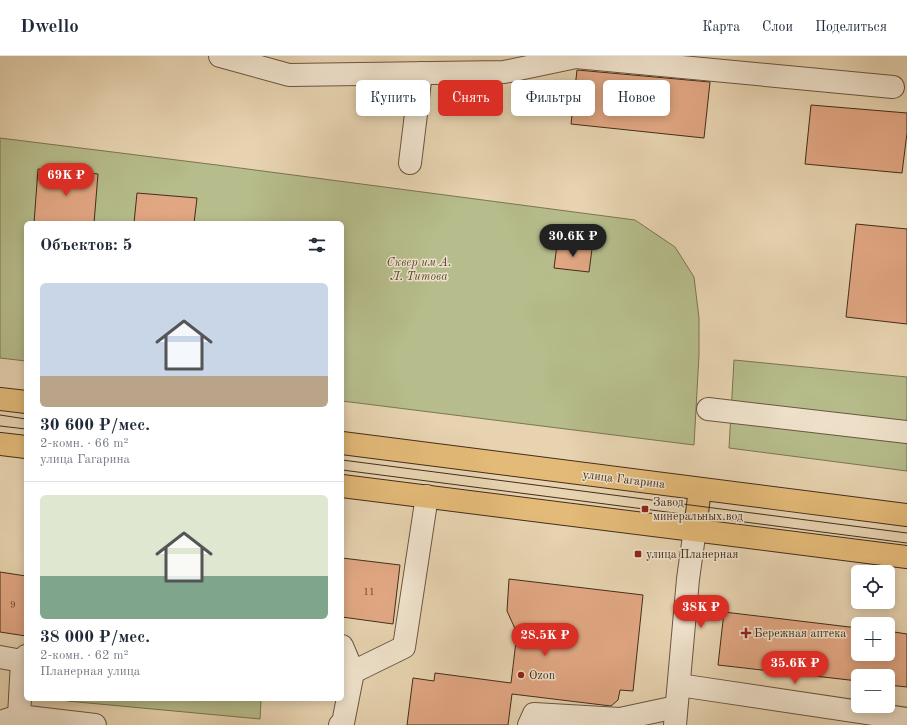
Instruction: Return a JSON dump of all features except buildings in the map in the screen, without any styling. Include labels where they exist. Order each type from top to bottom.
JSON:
[{"type":"main road","points":[[0,399],[24,402]]},
{"type":"main road","name":"улица Гагарина","points":[[344,443],[907,515]]},
{"type":"main road","points":[[0,444],[24,447]]},
{"type":"main road","points":[[344,486],[695,529],[907,557]]},
{"type":"main road","points":[[695,529],[700,489]]},
{"type":"street","points":[[220,56],[289,75],[504,72],[576,57],[892,87]]},
{"type":"street","points":[[410,163],[421,73]]},
{"type":"street","points":[[708,408],[907,432]]},
{"type":"street","points":[[353,672],[404,647],[427,496]]},
{"type":"street","points":[[529,725],[534,714],[620,719],[676,716],[688,579],[695,529]]},
{"type":"street","points":[[340,725],[343,723],[353,672],[344,651]]},
{"type":"street","points":[[0,658],[24,658],[10,719],[95,725]]},
{"type":"street","points":[[679,685],[907,719]]},
{"type":"green space","name":"Сквер им А. Л. Титова","points":[[0,138],[635,220],[675,247],[694,277],[699,318],[699,355],[694,445],[344,401],[344,221],[24,221],[24,361],[0,358]]},
{"type":"green space","points":[[734,360],[907,377],[907,471],[729,448]]},
{"type":"green space","points":[[67,701],[261,701],[260,719]]},
{"type":"tram line","points":[[0,415],[24,419]]},
{"type":"tram line","points":[[0,426],[24,429]]},
{"type":"tram line","points":[[344,460],[907,533]]},
{"type":"tram line","points":[[344,470],[907,543]]},
{"type":"place","name":"Завод минеральных вод","points":[[645,509]]},
{"type":"place","name":"улица Планерная","points":[[638,554]]},
{"type":"place","name":"Бережная аптека","points":[[746,633]]},
{"type":"place","name":"Ozon","points":[[521,675]]}]
